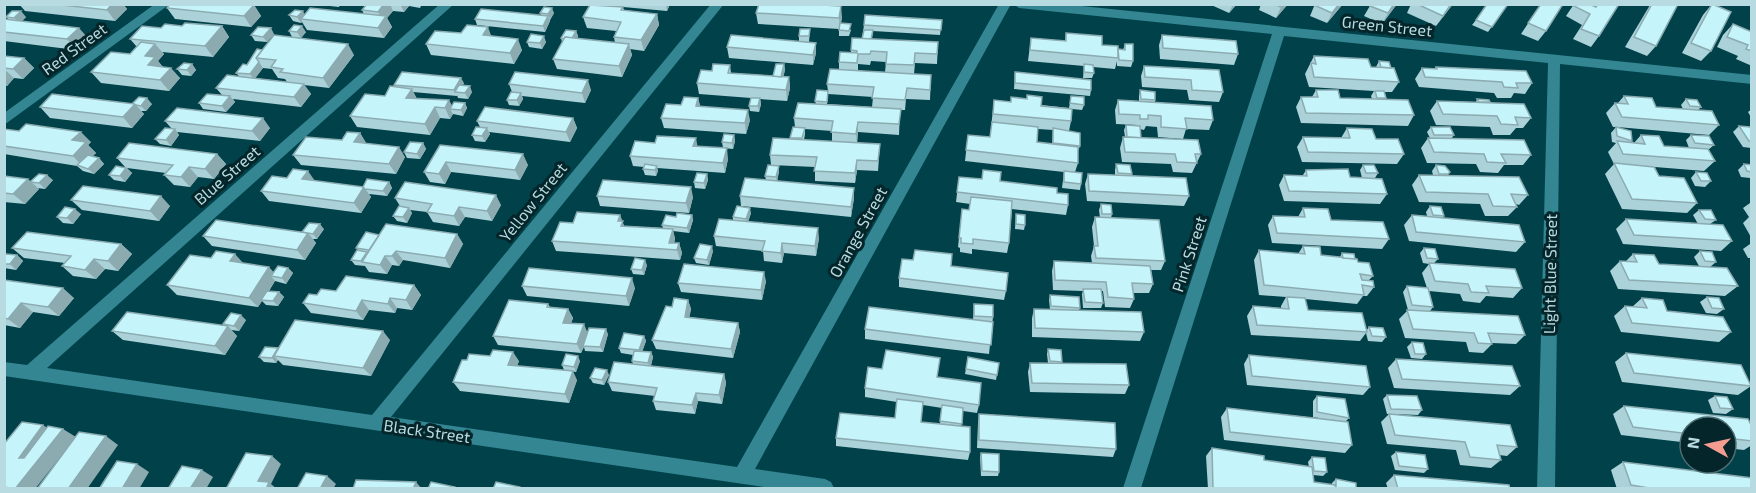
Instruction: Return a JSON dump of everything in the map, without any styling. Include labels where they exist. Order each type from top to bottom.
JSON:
[{"type":"street","name":"Red Street","points":[[4,120],[164,4]]},
{"type":"street","name":"Blue Street","points":[[30,373],[448,4]]},
{"type":"street","name":"Yellow Street","points":[[376,423],[718,4]]},
{"type":"street","name":"Orange Street","points":[[742,476],[1005,4]]},
{"type":"street","name":"Green Street","points":[[1019,4],[1752,80]]},
{"type":"street","name":"Pink Street","points":[[1132,489],[1279,31]]},
{"type":"street","name":"Light Blue Street","points":[[1546,489],[1554,60]]},
{"type":"street","name":"Black Street","points":[[4,369],[825,489]]},
{"type":"building","points":[[53,4],[112,4],[107,10]]},
{"type":"building","points":[[170,4],[254,5],[244,16],[167,8]]},
{"type":"building","points":[[367,4],[384,4],[378,12],[362,10]]},
{"type":"building","points":[[759,4],[841,6],[839,18],[756,13]]},
{"type":"building","points":[[1315,4],[1339,4],[1332,13]]},
{"type":"building","points":[[1371,4],[1394,4],[1388,13],[1370,6]]},
{"type":"building","points":[[1417,4],[1451,4],[1443,16]]},
{"type":"building","points":[[1487,4],[1508,4],[1492,27],[1476,20]]},
{"type":"building","points":[[1541,4],[1563,4],[1546,31],[1528,23]]},
{"type":"building","points":[[1575,4],[1589,4],[1596,7],[1598,4],[1619,4],[1599,36],[1581,29],[1590,14],[1574,6]]},
{"type":"building","points":[[1652,4],[1678,4],[1656,46],[1634,37]]},
{"type":"building","points":[[1712,4],[1731,12],[1711,51],[1691,43]]},
{"type":"building","points":[[590,5],[623,7],[621,10],[657,14],[641,40],[614,37],[621,22],[583,17]]},
{"type":"building","points":[[544,7],[552,8],[548,14],[540,13]]},
{"type":"building","points":[[310,8],[386,16],[378,28],[301,19]]},
{"type":"building","points":[[481,9],[548,16],[543,26],[475,19]]},
{"type":"building","points":[[295,10],[303,11],[297,17],[289,15]]},
{"type":"building","points":[[12,11],[21,11],[14,18],[6,17]]},
{"type":"building","points":[[865,15],[942,20],[941,30],[864,25]]},
{"type":"building","points":[[4,19],[79,28],[67,39],[4,32]]},
{"type":"building","points":[[185,23],[222,26],[205,46],[130,39],[142,26],[161,28],[165,24],[182,26]]},
{"type":"building","points":[[840,23],[851,24],[849,31],[839,30]]},
{"type":"building","points":[[1733,24],[1752,32],[1752,51],[1746,49],[1748,45],[1727,37]]},
{"type":"building","points":[[294,25],[302,26],[297,32],[289,31]]},
{"type":"building","points":[[467,25],[488,27],[483,35],[518,39],[510,53],[426,44],[435,31],[461,33]]},
{"type":"building","points":[[258,27],[271,28],[263,37],[251,35]]},
{"type":"building","points":[[800,29],[810,29],[809,36],[799,36]]},
{"type":"building","points":[[566,30],[576,31],[572,38],[561,38]]},
{"type":"building","points":[[864,30],[873,30],[871,39],[862,39]]},
{"type":"building","points":[[1066,33],[1102,36],[1102,45],[1118,46],[1118,58],[1030,50],[1031,38],[1066,41]]},
{"type":"building","points":[[531,34],[544,36],[540,43],[527,42]]},
{"type":"building","points":[[274,35],[348,44],[323,78],[280,72],[283,69],[271,67],[276,60],[256,58]]},
{"type":"building","points":[[731,35],[816,43],[813,55],[727,47]]},
{"type":"building","points":[[1162,35],[1236,41],[1238,54],[1163,48]]},
{"type":"building","points":[[565,37],[629,44],[619,66],[553,59]]},
{"type":"building","points":[[852,38],[938,42],[937,54],[915,53],[914,65],[886,64],[887,52],[871,51],[870,54],[858,54],[857,63],[839,62],[840,52],[857,53],[851,50]]},
{"type":"building","points":[[141,42],[155,44],[145,56],[155,57],[148,65],[171,68],[160,80],[91,72],[111,52],[130,54]]},
{"type":"building","points":[[1125,44],[1133,44],[1133,61],[1119,60],[1118,49],[1125,50]]},
{"type":"building","points":[[257,49],[262,50],[256,58],[259,62],[250,74],[236,73],[243,64],[247,65]]},
{"type":"building","points":[[4,56],[24,58],[13,69],[4,68]]},
{"type":"building","points":[[1314,56],[1368,59],[1371,67],[1394,68],[1399,82],[1314,77],[1311,63],[1316,64]]},
{"type":"building","points":[[1379,61],[1389,62],[1391,68],[1381,67]]},
{"type":"building","points":[[184,63],[192,64],[187,70],[177,69]]},
{"type":"building","points":[[713,64],[730,65],[728,73],[789,77],[786,90],[697,83],[701,70],[712,71]]},
{"type":"building","points":[[776,64],[784,64],[781,77],[773,76]]},
{"type":"building","points":[[1084,64],[1093,65],[1094,73],[1084,72]]},
{"type":"building","points":[[1144,66],[1219,70],[1223,92],[1192,90],[1191,80],[1145,77]]},
{"type":"building","points":[[1436,67],[1526,71],[1532,83],[1516,83],[1518,88],[1504,87],[1502,82],[1425,77],[1422,68],[1437,69]]},
{"type":"building","points":[[830,69],[931,75],[930,90],[907,88],[905,100],[872,98],[874,87],[827,84]]},
{"type":"building","points":[[402,72],[461,78],[454,90],[394,85]]},
{"type":"building","points":[[515,72],[588,80],[582,93],[509,84]]},
{"type":"building","points":[[1015,72],[1091,80],[1091,90],[1015,83]]},
{"type":"building","points":[[227,75],[304,84],[294,97],[216,88]]},
{"type":"building","points":[[459,85],[470,86],[465,93],[455,92]]},
{"type":"building","points":[[390,86],[412,89],[406,98],[449,100],[445,108],[435,107],[425,124],[350,116],[365,94],[385,96]]},
{"type":"building","points":[[817,90],[828,91],[827,102],[815,101]]},
{"type":"building","points":[[1140,90],[1155,92],[1155,100],[1141,99]]},
{"type":"building","points":[[1316,90],[1338,90],[1340,98],[1408,100],[1414,115],[1306,113],[1301,97],[1318,97]]},
{"type":"building","points":[[1375,91],[1384,91],[1386,98],[1377,98]]},
{"type":"building","points":[[511,92],[521,93],[517,100],[507,100]]},
{"type":"building","points":[[52,94],[135,104],[123,117],[40,107]]},
{"type":"building","points":[[207,94],[230,96],[222,106],[199,103]]},
{"type":"building","points":[[1027,95],[1042,97],[1041,106],[1072,109],[1071,121],[993,114],[994,100],[1011,102],[1011,97],[1027,99]]},
{"type":"building","points":[[1071,96],[1084,97],[1084,105],[1070,103]]},
{"type":"building","points":[[1624,96],[1652,98],[1656,107],[1712,111],[1719,125],[1622,117],[1615,103],[1628,104]]},
{"type":"building","points":[[139,97],[147,98],[141,106],[133,103]]},
{"type":"building","points":[[684,97],[698,98],[696,106],[748,110],[745,123],[661,118],[666,104],[681,105]]},
{"type":"building","points":[[751,98],[760,98],[758,106],[749,106]]},
{"type":"building","points":[[1477,99],[1489,100],[1490,102],[1479,102]]},
{"type":"building","points":[[1686,99],[1697,100],[1701,107],[1690,106]]},
{"type":"building","points":[[1118,100],[1211,106],[1213,120],[1185,118],[1187,129],[1161,127],[1161,116],[1148,115],[1148,119],[1140,119],[1140,115],[1119,114]]},
{"type":"building","points":[[1437,101],[1524,104],[1531,118],[1515,117],[1518,125],[1501,124],[1497,116],[1443,114]]},
{"type":"building","points":[[454,102],[465,103],[461,110],[450,109]]},
{"type":"building","points":[[798,103],[901,109],[899,124],[858,122],[856,134],[831,132],[833,121],[794,118]]},
{"type":"building","points":[[485,107],[573,118],[566,132],[477,121]]},
{"type":"building","points":[[177,108],[263,118],[252,131],[165,121]]},
{"type":"building","points":[[992,122],[1038,127],[1037,142],[1078,147],[1078,163],[966,150],[968,135],[990,137]]},
{"type":"building","points":[[26,124],[81,132],[72,140],[86,142],[73,156],[4,146],[4,129],[19,131]]},
{"type":"building","points":[[1126,125],[1140,126],[1141,138],[1127,137]]},
{"type":"building","points":[[1739,126],[1750,127],[1752,142],[1749,141]]},
{"type":"building","points":[[476,127],[487,128],[482,136],[472,135]]},
{"type":"building","points":[[793,127],[805,128],[802,138],[790,138]]},
{"type":"building","points":[[1431,127],[1450,127],[1454,135],[1434,135]]},
{"type":"building","points":[[1616,127],[1631,131],[1632,141],[1617,136]]},
{"type":"building","points":[[165,128],[175,129],[166,140],[155,139]]},
{"type":"building","points":[[1053,128],[1080,133],[1080,146],[1053,143]]},
{"type":"building","points":[[1347,128],[1372,129],[1376,139],[1398,139],[1404,154],[1308,152],[1303,137],[1350,138]]},
{"type":"building","points":[[347,132],[360,133],[354,142],[399,147],[389,164],[293,155],[306,137],[342,140]]},
{"type":"building","points":[[724,134],[734,135],[732,143],[722,142]]},
{"type":"building","points":[[1641,135],[1659,136],[1664,146],[1708,149],[1715,161],[1623,154],[1617,141],[1645,144]]},
{"type":"building","points":[[1691,135],[1709,136],[1714,145],[1695,143]]},
{"type":"building","points":[[657,136],[696,138],[693,146],[727,148],[723,163],[630,156],[635,141],[655,143]]},
{"type":"building","points":[[1123,137],[1198,140],[1201,154],[1195,154],[1197,163],[1177,162],[1175,154],[1125,152]]},
{"type":"building","points":[[773,138],[880,144],[878,161],[857,160],[855,173],[814,171],[817,157],[770,155]]},
{"type":"building","points":[[1428,138],[1524,140],[1531,155],[1501,154],[1506,163],[1487,162],[1484,154],[1434,152]]},
{"type":"building","points":[[410,142],[423,143],[417,154],[404,152]]},
{"type":"building","points":[[129,143],[217,154],[205,169],[189,167],[181,177],[164,175],[173,165],[117,158]]},
{"type":"building","points":[[440,145],[523,154],[515,170],[446,162],[439,174],[424,172]]},
{"type":"building","points":[[88,155],[99,158],[88,169],[77,165]]},
{"type":"building","points":[[1614,163],[1654,167],[1659,176],[1684,178],[1697,203],[1632,199]]},
{"type":"building","points":[[645,164],[657,166],[655,170],[643,169]]},
{"type":"building","points":[[1116,164],[1130,165],[1132,174],[1118,173]]},
{"type":"building","points":[[1744,164],[1752,165],[1752,172],[1747,171]]},
{"type":"building","points":[[768,165],[779,166],[776,177],[765,176]]},
{"type":"building","points":[[1363,165],[1374,165],[1378,173],[1366,173]]},
{"type":"building","points":[[1436,165],[1445,166],[1450,172],[1439,174]]},
{"type":"building","points":[[116,166],[126,168],[120,176],[109,175]]},
{"type":"building","points":[[293,169],[308,171],[302,179],[364,187],[354,203],[261,191],[272,176],[287,178]]},
{"type":"building","points":[[1348,169],[1350,177],[1382,179],[1387,194],[1289,191],[1284,175],[1307,176],[1306,170]]},
{"type":"building","points":[[983,170],[1001,172],[1000,181],[1057,188],[1057,193],[1068,194],[1068,205],[957,192],[959,177],[982,179]]},
{"type":"building","points":[[1064,171],[1082,173],[1081,184],[1064,182]]},
{"type":"building","points":[[1696,172],[1707,173],[1711,181],[1701,181]]},
{"type":"building","points":[[697,173],[707,174],[704,183],[694,182]]},
{"type":"building","points":[[39,174],[47,175],[39,183],[30,182]]},
{"type":"building","points":[[1088,174],[1186,178],[1189,196],[1089,191]]},
{"type":"building","points":[[1419,175],[1519,177],[1528,195],[1511,194],[1517,207],[1493,206],[1488,194],[1426,192]]},
{"type":"building","points":[[4,176],[28,179],[13,194],[4,193]]},
{"type":"building","points":[[745,178],[854,188],[851,207],[740,196]]},
{"type":"building","points":[[367,179],[389,182],[383,191],[365,189],[363,187]]},
{"type":"building","points":[[603,180],[691,187],[686,203],[597,196]]},
{"type":"building","points":[[405,182],[496,195],[487,211],[459,207],[454,216],[427,212],[432,204],[395,198]]},
{"type":"building","points":[[83,186],[161,196],[150,211],[71,200]]},
{"type":"building","points":[[971,197],[1012,201],[1009,243],[973,239],[973,244],[961,243],[961,238],[959,238],[962,209],[969,210]]},
{"type":"building","points":[[1101,204],[1111,205],[1112,214],[1102,214]]},
{"type":"building","points":[[399,206],[409,208],[403,217],[393,216]]},
{"type":"building","points":[[737,206],[750,208],[746,219],[733,217]]},
{"type":"building","points":[[1430,206],[1441,207],[1444,216],[1433,215]]},
{"type":"building","points":[[65,207],[75,209],[67,218],[57,217]]},
{"type":"building","points":[[1303,208],[1328,209],[1331,220],[1383,222],[1389,239],[1277,233],[1273,216],[1305,217]]},
{"type":"building","points":[[1699,210],[1711,210],[1716,220],[1705,219]]},
{"type":"building","points":[[577,212],[620,215],[618,221],[623,221],[621,226],[673,229],[669,243],[679,243],[677,250],[552,241],[560,222],[573,223]]},
{"type":"building","points":[[677,213],[692,215],[687,228],[662,225],[666,215],[676,217]]},
{"type":"building","points":[[1016,214],[1025,215],[1025,225],[1016,224]]},
{"type":"building","points":[[1412,215],[1519,225],[1525,242],[1416,232]]},
{"type":"building","points":[[1095,217],[1159,220],[1165,261],[1096,258],[1094,246],[1098,246]]},
{"type":"building","points":[[719,219],[818,228],[815,246],[782,243],[781,253],[762,251],[765,241],[714,236]]},
{"type":"building","points":[[1626,219],[1723,225],[1732,241],[1634,235]]},
{"type":"building","points":[[216,220],[308,233],[297,250],[203,236]]},
{"type":"building","points":[[309,223],[320,224],[313,234],[302,232]]},
{"type":"building","points":[[386,224],[457,234],[445,258],[396,251],[392,256],[385,256],[380,265],[362,262]]},
{"type":"building","points":[[27,232],[121,244],[108,261],[94,259],[85,270],[62,266],[71,256],[12,248]]},
{"type":"building","points":[[366,232],[379,235],[369,250],[356,248]]},
{"type":"building","points":[[700,244],[712,246],[707,260],[694,258]]},
{"type":"building","points":[[1303,246],[1320,247],[1321,255],[1357,259],[1358,262],[1369,263],[1373,276],[1360,274],[1362,280],[1373,281],[1374,287],[1362,285],[1364,295],[1264,285],[1259,250],[1305,254]]},
{"type":"building","points":[[1424,248],[1435,249],[1438,259],[1427,258]]},
{"type":"building","points":[[357,250],[367,252],[361,261],[351,260]]},
{"type":"building","points":[[915,250],[952,254],[951,266],[1008,273],[1006,291],[899,278],[902,259],[913,260]]},
{"type":"building","points":[[216,251],[235,254],[230,261],[269,267],[249,298],[167,285],[190,255],[211,258]]},
{"type":"building","points":[[1700,251],[1712,252],[1716,262],[1705,261]]},
{"type":"building","points":[[1342,253],[1354,254],[1355,259],[1343,258]]},
{"type":"building","points":[[6,254],[17,255],[10,264],[4,264]]},
{"type":"building","points":[[1633,254],[1654,255],[1659,264],[1727,268],[1738,286],[1629,280],[1620,261],[1637,262]]},
{"type":"building","points":[[635,258],[645,260],[642,270],[631,269]]},
{"type":"building","points":[[1054,261],[1150,266],[1153,284],[1132,283],[1134,299],[1108,297],[1106,282],[1055,280]]},
{"type":"building","points":[[1429,263],[1515,269],[1522,288],[1486,286],[1489,293],[1471,292],[1468,284],[1435,281]]},
{"type":"building","points":[[684,264],[764,272],[761,290],[678,283]]},
{"type":"building","points":[[278,266],[288,268],[282,278],[271,276]]},
{"type":"building","points":[[529,268],[632,278],[626,296],[522,286]]},
{"type":"building","points":[[346,276],[414,285],[406,300],[390,298],[388,304],[362,300],[356,311],[303,303],[309,294],[317,295],[321,289],[336,291]]},
{"type":"building","points":[[4,280],[63,288],[48,307],[21,303],[8,319],[4,318]]},
{"type":"building","points":[[1407,286],[1428,288],[1433,307],[1412,305]]},
{"type":"building","points":[[1083,289],[1101,289],[1103,303],[1085,302]]},
{"type":"building","points":[[267,291],[279,292],[273,301],[261,300]]},
{"type":"building","points":[[1050,295],[1079,297],[1080,308],[1051,306]]},
{"type":"building","points":[[1287,297],[1305,298],[1308,310],[1362,313],[1367,332],[1257,325],[1253,306],[1289,309]]},
{"type":"building","points":[[1707,297],[1719,298],[1724,309],[1712,308]]},
{"type":"building","points":[[674,298],[688,300],[685,317],[738,323],[731,349],[652,340],[666,306],[672,307]]},
{"type":"building","points":[[1642,298],[1663,300],[1667,311],[1723,317],[1731,332],[1632,323],[1625,306],[1647,308]]},
{"type":"building","points":[[509,300],[548,304],[547,307],[568,309],[563,323],[584,324],[577,344],[493,336]]},
{"type":"building","points":[[974,304],[993,305],[993,317],[974,316]]},
{"type":"building","points":[[869,307],[993,322],[991,345],[865,329]]},
{"type":"building","points":[[1034,309],[1141,312],[1144,332],[1035,328]]},
{"type":"building","points":[[1407,310],[1518,316],[1525,335],[1488,333],[1492,344],[1478,343],[1474,333],[1413,329]]},
{"type":"building","points":[[127,312],[228,326],[215,346],[112,331]]},
{"type":"building","points":[[231,313],[241,315],[234,326],[223,324]]},
{"type":"building","points":[[295,320],[383,331],[363,368],[274,356]]},
{"type":"building","points":[[1369,327],[1383,328],[1386,337],[1372,336]]},
{"type":"building","points":[[589,328],[606,329],[600,347],[583,346]]},
{"type":"building","points":[[624,333],[644,336],[639,350],[619,348]]},
{"type":"building","points":[[1412,342],[1423,343],[1426,354],[1415,354]]},
{"type":"building","points":[[265,347],[278,348],[272,358],[259,357]]},
{"type":"building","points":[[1048,349],[1061,350],[1062,362],[1050,361]]},
{"type":"building","points":[[493,350],[513,352],[508,365],[573,371],[565,394],[453,382],[462,360],[467,360],[469,354],[490,356]]},
{"type":"building","points":[[886,350],[940,358],[937,377],[981,383],[979,405],[865,388],[868,367],[882,369]]},
{"type":"building","points":[[634,351],[651,352],[648,363],[632,361]]},
{"type":"building","points":[[1626,353],[1741,365],[1751,386],[1634,373]]},
{"type":"building","points":[[566,354],[578,356],[574,367],[562,365]]},
{"type":"building","points":[[1249,355],[1366,366],[1370,387],[1252,376]]},
{"type":"building","points":[[968,357],[999,363],[997,375],[966,369]]},
{"type":"building","points":[[1396,359],[1512,366],[1520,386],[1402,379]]},
{"type":"building","points":[[614,362],[724,374],[719,395],[696,393],[692,405],[653,401],[657,388],[608,382]]},
{"type":"building","points":[[1030,363],[1126,364],[1129,385],[1032,383]]},
{"type":"building","points":[[595,368],[607,370],[602,380],[590,378]]},
{"type":"building","points":[[1387,395],[1417,396],[1422,410],[1391,409]]},
{"type":"building","points":[[1317,396],[1345,399],[1349,418],[1317,412]]},
{"type":"building","points":[[1715,396],[1727,397],[1733,409],[1720,408]]},
{"type":"building","points":[[897,399],[923,402],[921,422],[970,427],[970,452],[836,438],[840,413],[895,418]]},
{"type":"building","points":[[942,405],[963,408],[962,424],[940,421]]},
{"type":"building","points":[[1624,406],[1710,415],[1678,415],[1678,433],[1633,427]]},
{"type":"building","points":[[1227,408],[1348,422],[1352,445],[1230,432]]},
{"type":"building","points":[[979,414],[1115,423],[1116,449],[979,440]]},
{"type":"building","points":[[1389,414],[1510,425],[1517,447],[1497,445],[1501,460],[1470,457],[1465,442],[1395,435]]},
{"type":"building","points":[[1738,418],[1748,419],[1752,427],[1752,441],[1738,439]]},
{"type":"building","points":[[22,422],[43,425],[19,458],[24,458],[48,426],[63,429],[15,489],[4,487],[4,444]]},
{"type":"building","points":[[79,432],[106,436],[68,489],[37,489]]},
{"type":"building","points":[[1212,448],[1264,456],[1264,460],[1312,467],[1314,482],[1335,485],[1336,489],[1213,489]]},
{"type":"building","points":[[1396,452],[1425,455],[1428,469],[1399,466]]},
{"type":"building","points":[[246,453],[272,456],[258,481],[269,482],[266,489],[226,489]]},
{"type":"building","points":[[981,453],[999,454],[999,472],[982,471]]},
{"type":"building","points":[[1312,457],[1325,458],[1327,472],[1314,471]]},
{"type":"building","points":[[117,461],[137,464],[122,489],[99,489]]},
{"type":"building","points":[[1623,462],[1678,469],[1678,475],[1728,475],[1752,478],[1752,489],[1655,489],[1631,485]]},
{"type":"building","points":[[182,466],[202,470],[190,489],[168,489]]},
{"type":"building","points":[[306,473],[327,476],[320,489],[297,489]]},
{"type":"building","points":[[1394,475],[1509,485],[1510,489],[1398,489]]},
{"type":"building","points":[[1336,479],[1356,483],[1356,489],[1336,489]]},
{"type":"building","points":[[356,480],[416,482],[413,489],[353,489]]},
{"type":"building","points":[[431,482],[455,487],[455,489],[428,489]]},
{"type":"building","points":[[496,482],[520,487],[520,489],[493,489]]}]
